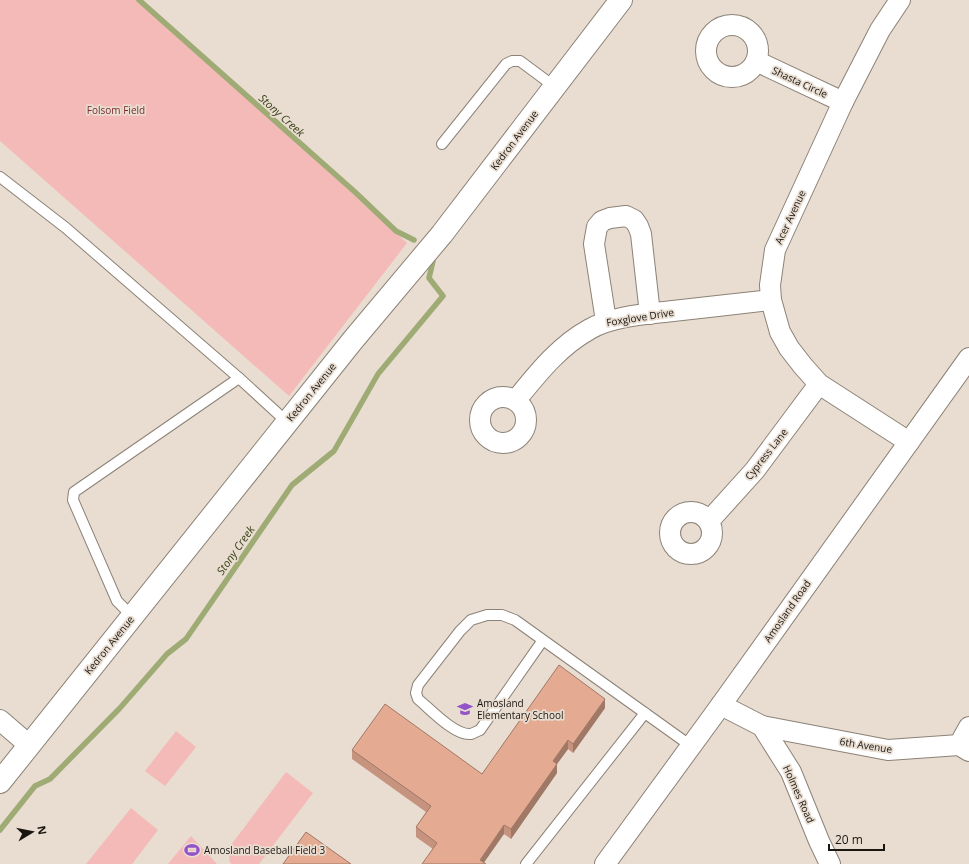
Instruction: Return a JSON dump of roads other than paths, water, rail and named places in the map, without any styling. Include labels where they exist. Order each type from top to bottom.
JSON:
[{"type":"main road","name":"Kedron Avenue","points":[[0,782],[353,340],[442,234],[621,0]]},
{"type":"street","name":"Acer Avenue","points":[[900,0],[880,30],[843,102],[774,250],[771,269],[771,300],[780,332],[789,348],[802,366],[819,384],[908,442]]},
{"type":"street","name":"Shasta Circle","points":[[756,61],[843,102]]},
{"type":"street","points":[[606,321],[594,244],[598,227],[602,221],[610,218],[626,216],[634,220],[638,226],[641,234],[650,314]]},
{"type":"street","name":"Foxglove Drive","points":[[516,400],[540,370],[558,351],[580,335],[606,321],[650,314],[771,300]]},
{"type":"street","name":"Amosland Road","points":[[605,864],[721,705],[969,358]]},
{"type":"street","name":"Cypress Lane","points":[[709,521],[756,470],[819,384]]},
{"type":"street","points":[[721,705],[762,726]]},
{"type":"street","points":[[0,720],[29,745]]},
{"type":"street","name":"6th Avenue","points":[[762,726],[888,750],[964,748]]},
{"type":"street","name":"Holmes Road","points":[[762,726],[791,772],[830,864]]},
{"type":"street","points":[[964,748],[969,726]]},
{"type":"lane","points":[[442,144],[506,64],[512,61],[520,61],[555,87]]},
{"type":"lane","points":[[1,181],[66,228],[239,378],[287,422]]},
{"type":"lane","points":[[132,616],[117,600],[73,500],[74,492],[239,378]]},
{"type":"lane","points":[[543,640],[480,730],[471,734],[455,730],[418,699],[416,693],[418,685],[460,631],[472,620],[487,615],[502,615],[515,620],[543,640],[645,713],[691,746]]},
{"type":"lane","points":[[526,864],[645,713]]},
{"type":"waterway","name":"Stony Creek","points":[[139,0],[355,192],[396,231],[414,240]]},
{"type":"waterway","name":"Stony Creek","points":[[0,830],[35,786],[50,779],[120,708],[167,654],[186,639],[292,485],[334,451],[378,374],[443,296],[429,278],[433,261]]},
{"type":"place","name":"Amosland Elementary School","points":[[465,709]]},
{"type":"place","name":"Amosland Baseball Field 3","points":[[192,850]]},
{"type":"park label","name":"Folsom Field","points":[[116,110]]}]
